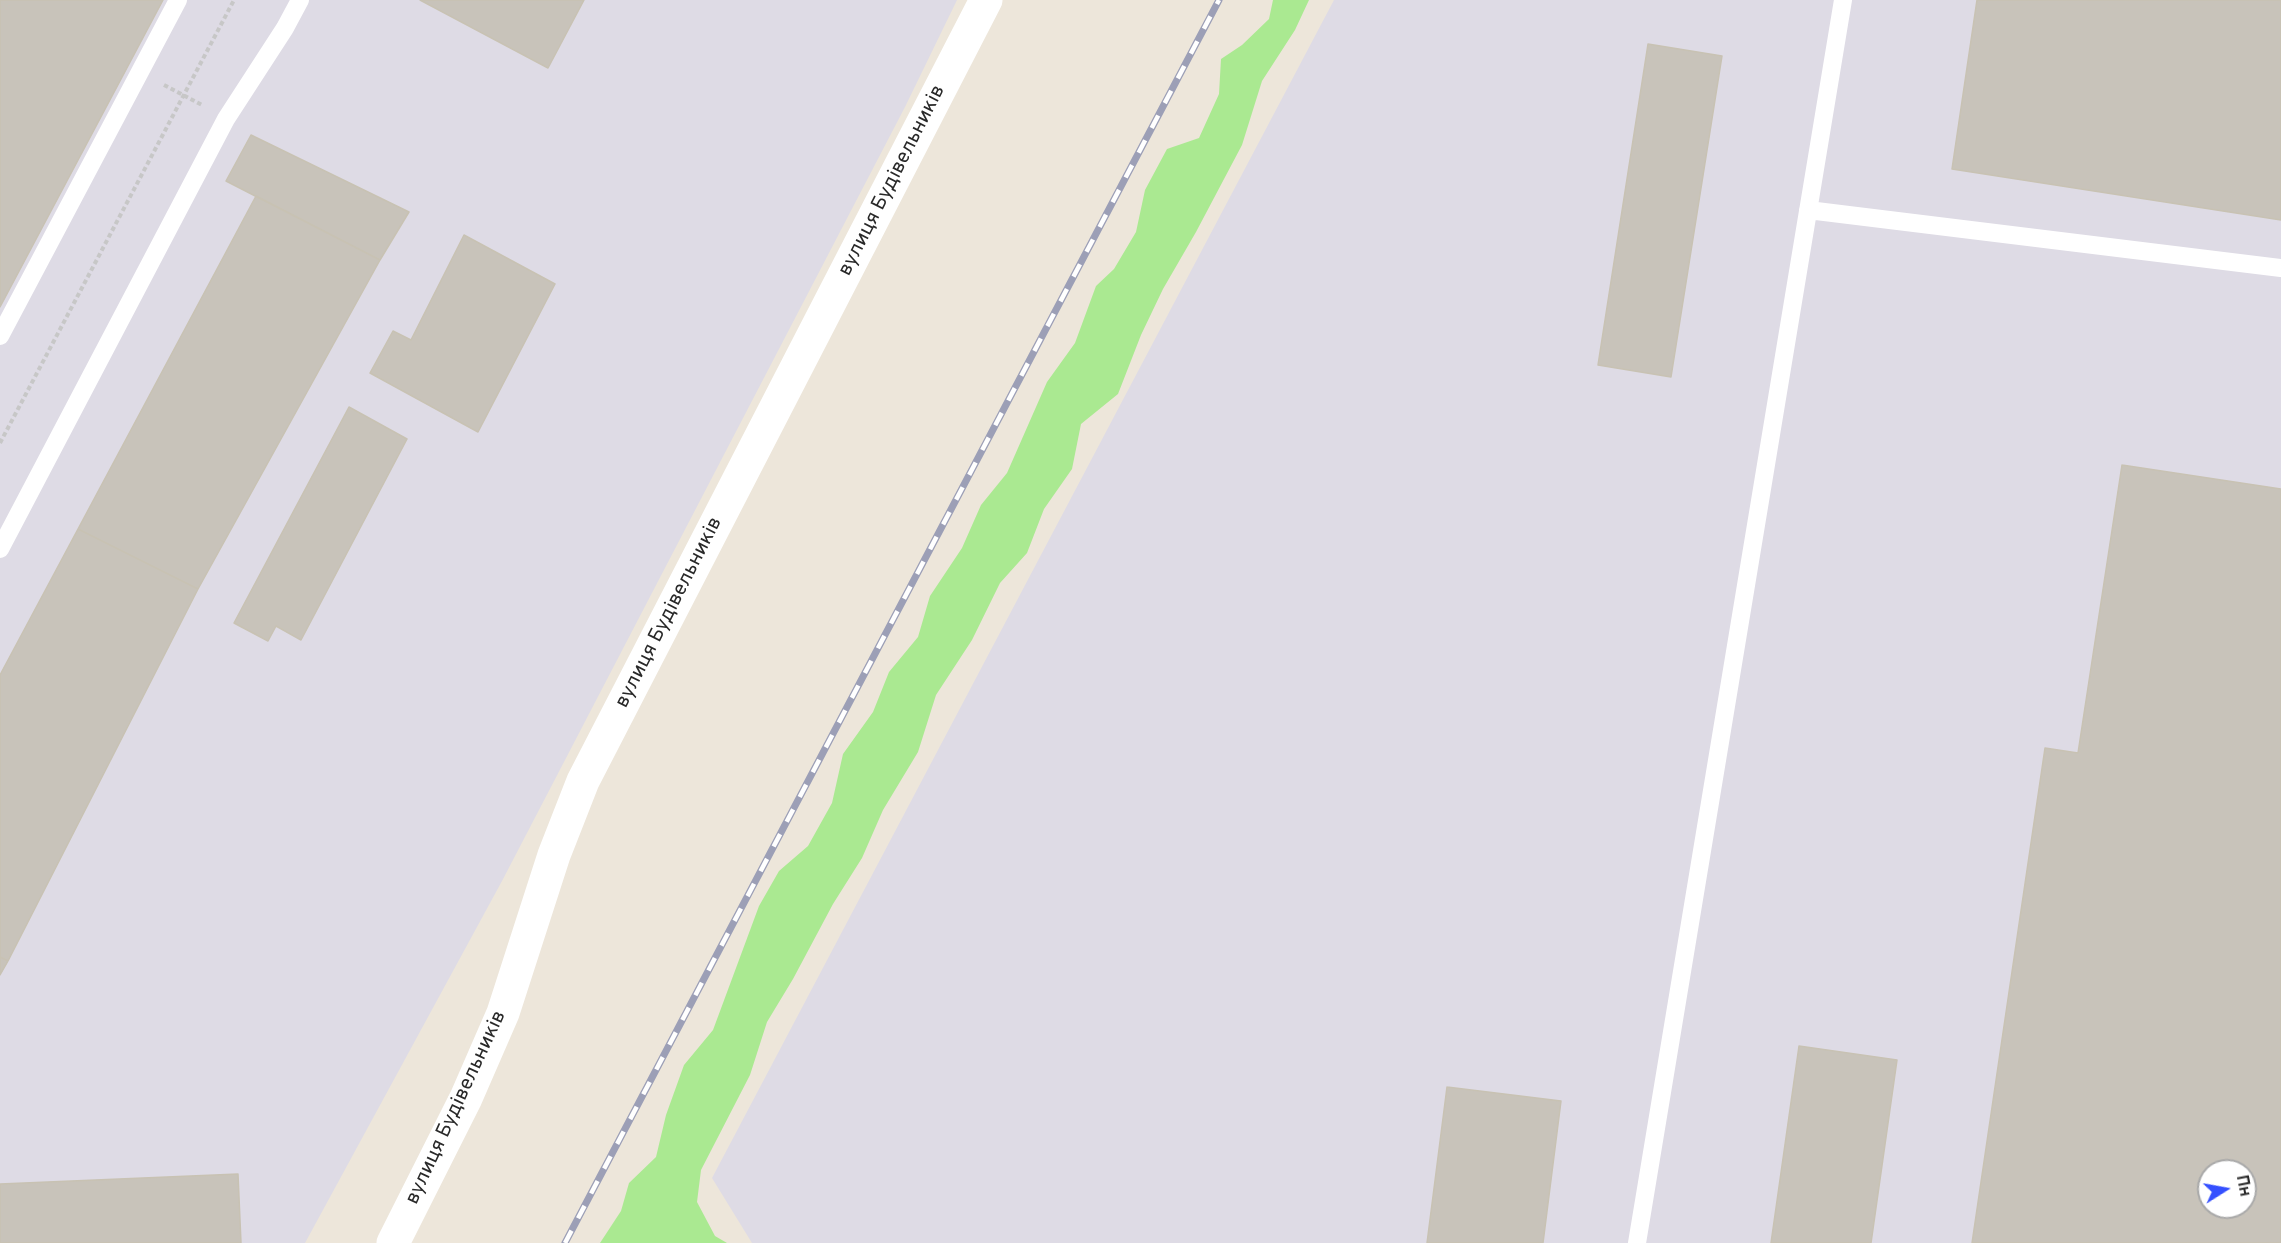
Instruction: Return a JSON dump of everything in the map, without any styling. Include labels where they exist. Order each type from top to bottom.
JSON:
[{"type":"street","name":"вулиця Будівельників","points":[[393,1243],[466,1098],[503,1013],[554,855],[583,781],[986,0]]},
{"type":"lane","points":[[0,336],[178,0]]},
{"type":"lane","points":[[0,549],[226,119],[285,28],[300,0]]},
{"type":"lane","points":[[1637,1243],[1843,0]]},
{"type":"lane","points":[[1808,210],[2281,268]]},
{"type":"path","points":[[0,443],[234,0]]},
{"type":"path","points":[[140,72],[226,119]]},
{"type":"shaded area","points":[[0,0],[957,0],[905,107],[502,881],[305,1243],[0,1243]]},
{"type":"shaded area","points":[[1334,0],[2281,0],[2281,1243],[752,1243],[712,1178]]},
{"type":"green space","points":[[1273,0],[1309,0],[1295,30],[1262,81],[1242,145],[1163,289],[1141,335],[1118,394],[1081,424],[1072,469],[1044,509],[1027,553],[1000,583],[972,640],[936,695],[918,752],[883,810],[862,858],[833,904],[767,1022],[750,1075],[701,1170],[697,1202],[715,1236],[727,1243],[600,1243],[621,1211],[629,1183],[656,1157],[666,1115],[684,1065],[713,1030],[759,906],[779,871],[808,846],[832,803],[843,754],[873,712],[889,672],[918,637],[930,596],[962,548],[981,505],[1007,473],[1047,382],[1075,343],[1096,286],[1114,269],[1136,232],[1145,190],[1167,149],[1199,138],[1219,94],[1221,59],[1242,45],[1269,19]]},
{"type":"building","points":[[0,0],[163,0],[0,307]]},
{"type":"building","points":[[420,0],[584,0],[548,68]]},
{"type":"building","points":[[1977,0],[2281,0],[2281,220],[1952,169]]},
{"type":"building","points":[[1648,44],[1722,56],[1671,377],[1598,365]]},
{"type":"building","points":[[251,135],[409,212],[380,260],[226,181]]},
{"type":"building","points":[[256,196],[380,260],[198,589],[78,529]]},
{"type":"building","points":[[464,235],[555,284],[478,432],[370,373],[393,331],[411,340]]},
{"type":"building","points":[[349,407],[407,439],[301,640],[276,626],[268,641],[234,623]]},
{"type":"building","points":[[2122,465],[2281,489],[2281,1243],[1972,1243],[2045,748],[2078,753]]},
{"type":"building","points":[[78,529],[198,589],[8,961],[0,957],[0,675]]},
{"type":"building","points":[[0,957],[8,961],[0,975]]},
{"type":"building","points":[[1799,1046],[1897,1060],[1871,1243],[1771,1243]]},
{"type":"building","points":[[1447,1087],[1561,1101],[1543,1243],[1427,1243]]},
{"type":"building","points":[[238,1174],[241,1243],[0,1243],[0,1184]]},
{"type":"railway","points":[[565,1243],[1219,0]]}]
